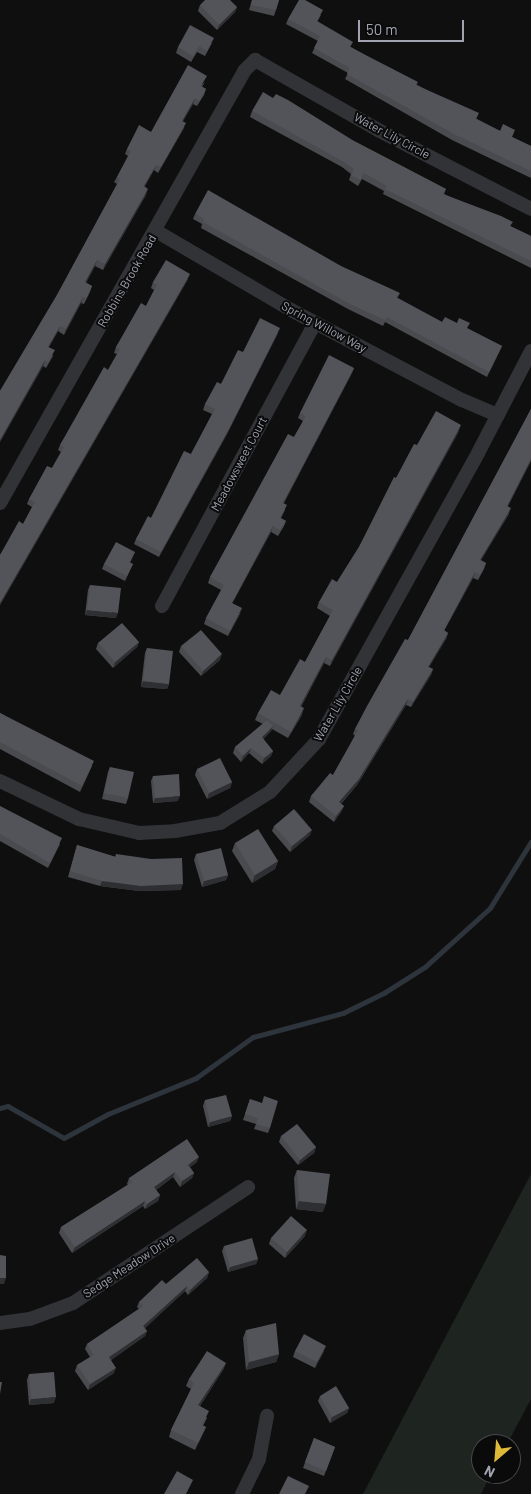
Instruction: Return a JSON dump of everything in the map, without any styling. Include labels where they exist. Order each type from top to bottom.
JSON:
[{"type":"street","name":"Water Lily Circle","points":[[255,60],[378,130],[531,209]]},
{"type":"street","name":"Robbins Brook Road","points":[[0,503],[156,231],[244,71],[255,60]]},
{"type":"street","name":"Spring Willow Way","points":[[156,231],[315,323],[462,400],[498,415]]},
{"type":"street","name":"Meadowsweet Court","points":[[162,606],[315,323]]},
{"type":"street","name":"Water Lily Circle","points":[[0,780],[80,819],[139,833],[175,831],[220,823],[270,792],[319,739],[498,415],[531,351]]},
{"type":"street","name":"Sedge Meadow Drive","points":[[0,1323],[30,1319],[73,1303],[248,1188]]},
{"type":"street","points":[[242,1494],[259,1459],[267,1416]]},
{"type":"shaded area","points":[[531,1174],[531,1399],[512,1434],[471,1434],[471,1484],[486,1484],[481,1494],[363,1494]]},
{"type":"building","points":[[205,0],[230,0],[237,7],[219,25],[200,5]]},
{"type":"building","points":[[252,0],[279,0],[276,10],[251,5]]},
{"type":"building","points":[[299,0],[305,0],[323,10],[317,21],[353,42],[350,47],[418,82],[416,85],[479,113],[476,119],[500,131],[503,124],[515,130],[512,137],[531,146],[531,171],[454,134],[347,74],[350,68],[314,48],[320,36],[288,19]]},
{"type":"building","points":[[190,25],[214,38],[207,51],[199,46],[193,56],[178,47]]},
{"type":"building","points":[[188,65],[207,76],[201,86],[206,89],[199,101],[195,98],[182,121],[186,123],[161,167],[156,165],[144,186],[148,189],[105,264],[97,260],[85,282],[92,286],[86,298],[83,297],[66,329],[60,326],[48,347],[55,350],[48,362],[45,360],[0,440],[0,391],[57,295],[120,179],[117,177],[131,151],[127,149],[139,125],[151,132]]},
{"type":"building","points":[[263,92],[273,98],[276,94],[288,100],[354,141],[446,189],[443,194],[513,222],[510,226],[531,236],[531,261],[385,189],[387,186],[364,173],[360,180],[351,175],[354,169],[344,162],[252,111]]},
{"type":"building","points":[[208,190],[341,266],[400,293],[397,298],[442,322],[445,317],[457,323],[459,318],[470,323],[467,328],[502,346],[489,372],[387,317],[385,320],[350,304],[203,222],[204,219],[195,214]]},
{"type":"building","points":[[166,260],[190,274],[0,603],[0,555],[19,521],[23,524],[35,502],[29,499],[47,466],[52,468],[64,447],[60,445],[104,367],[108,370],[120,349],[116,347],[141,303],[146,306],[157,285],[153,282]]},
{"type":"building","points":[[260,318],[280,328],[228,431],[161,552],[136,539],[148,516],[151,518],[184,451],[191,454],[215,409],[205,404],[217,382],[221,384],[238,350],[243,352]]},
{"type":"building","points":[[329,355],[354,368],[283,503],[287,505],[280,518],[286,521],[280,530],[273,526],[232,603],[242,608],[230,631],[206,618],[224,585],[210,577],[288,434],[294,437],[306,416],[300,413]]},
{"type":"building","points":[[531,409],[531,459],[507,506],[511,508],[480,560],[486,563],[480,575],[475,572],[444,630],[448,633],[428,667],[433,669],[413,702],[408,699],[359,779],[339,802],[344,806],[336,816],[311,796],[330,773],[333,775],[358,730],[355,729],[367,706],[405,639],[408,640]]},
{"type":"building","points":[[436,411],[461,425],[332,660],[326,657],[300,706],[304,708],[291,732],[258,713],[271,690],[280,695],[300,659],[305,662],[333,610],[319,602],[332,579],[337,582],[359,547],[394,477],[396,478],[414,444],[417,445]]},
{"type":"building","points":[[116,542],[135,552],[129,562],[133,564],[127,576],[104,564]]},
{"type":"building","points":[[90,585],[121,588],[118,613],[87,610]]},
{"type":"building","points":[[122,623],[139,642],[115,662],[98,643]]},
{"type":"building","points":[[201,630],[222,654],[203,671],[181,646]]},
{"type":"building","points":[[147,648],[173,651],[169,684],[143,681]]},
{"type":"building","points":[[0,713],[94,761],[82,786],[0,742]]},
{"type":"building","points":[[267,720],[273,726],[262,737],[273,751],[264,758],[251,748],[243,756],[235,747]]},
{"type":"building","points":[[220,758],[232,782],[209,793],[197,769]]},
{"type":"building","points":[[110,767],[134,772],[128,798],[104,793]]},
{"type":"building","points":[[179,774],[180,796],[155,798],[153,776]]},
{"type":"building","points":[[0,806],[62,838],[50,863],[0,834]]},
{"type":"building","points":[[294,809],[312,830],[292,846],[274,826]]},
{"type":"building","points":[[258,829],[278,861],[255,875],[235,843]]},
{"type":"building","points":[[77,845],[116,857],[116,854],[151,859],[182,858],[183,884],[141,886],[102,881],[70,871]]},
{"type":"building","points":[[221,848],[228,875],[204,881],[196,854]]},
{"type":"building","points":[[226,1095],[232,1116],[210,1122],[205,1100]]},
{"type":"building","points":[[264,1096],[278,1101],[270,1128],[256,1124],[258,1118],[245,1114],[250,1099],[262,1103]]},
{"type":"building","points":[[297,1124],[316,1147],[300,1160],[281,1136]]},
{"type":"building","points":[[187,1139],[199,1157],[188,1165],[194,1173],[182,1181],[175,1172],[154,1187],[160,1195],[147,1204],[145,1201],[75,1247],[61,1227],[132,1182],[129,1178]]},
{"type":"building","points":[[297,1170],[330,1174],[326,1204],[299,1201]]},
{"type":"building","points":[[291,1216],[307,1230],[287,1252],[271,1238]]},
{"type":"building","points":[[252,1238],[258,1259],[230,1267],[224,1246]]},
{"type":"building","points":[[0,1255],[6,1256],[6,1278],[0,1278]]},
{"type":"building","points":[[197,1258],[209,1272],[190,1290],[187,1286],[143,1326],[147,1331],[109,1357],[116,1368],[90,1384],[77,1365],[94,1355],[87,1344],[143,1306],[139,1302],[162,1280],[166,1284]]},
{"type":"building","points":[[276,1323],[279,1354],[249,1362],[246,1330]]},
{"type":"building","points":[[304,1334],[326,1346],[317,1362],[295,1351]]},
{"type":"building","points":[[207,1351],[226,1363],[198,1405],[209,1411],[202,1425],[206,1427],[198,1443],[171,1430],[194,1383],[189,1379]]},
{"type":"building","points":[[54,1372],[56,1397],[31,1399],[29,1374]]},
{"type":"building","points":[[336,1386],[349,1408],[332,1417],[320,1396]]},
{"type":"building","points":[[314,1438],[335,1447],[326,1471],[305,1462]]},
{"type":"building","points":[[177,1471],[193,1480],[186,1494],[164,1494]]},
{"type":"building","points":[[288,1476],[309,1486],[305,1494],[279,1494]]},
{"type":"waterway","points":[[0,1108],[8,1106],[64,1138],[108,1114],[196,1078],[253,1037],[343,1013],[384,993],[425,967],[490,908],[531,842]]}]
